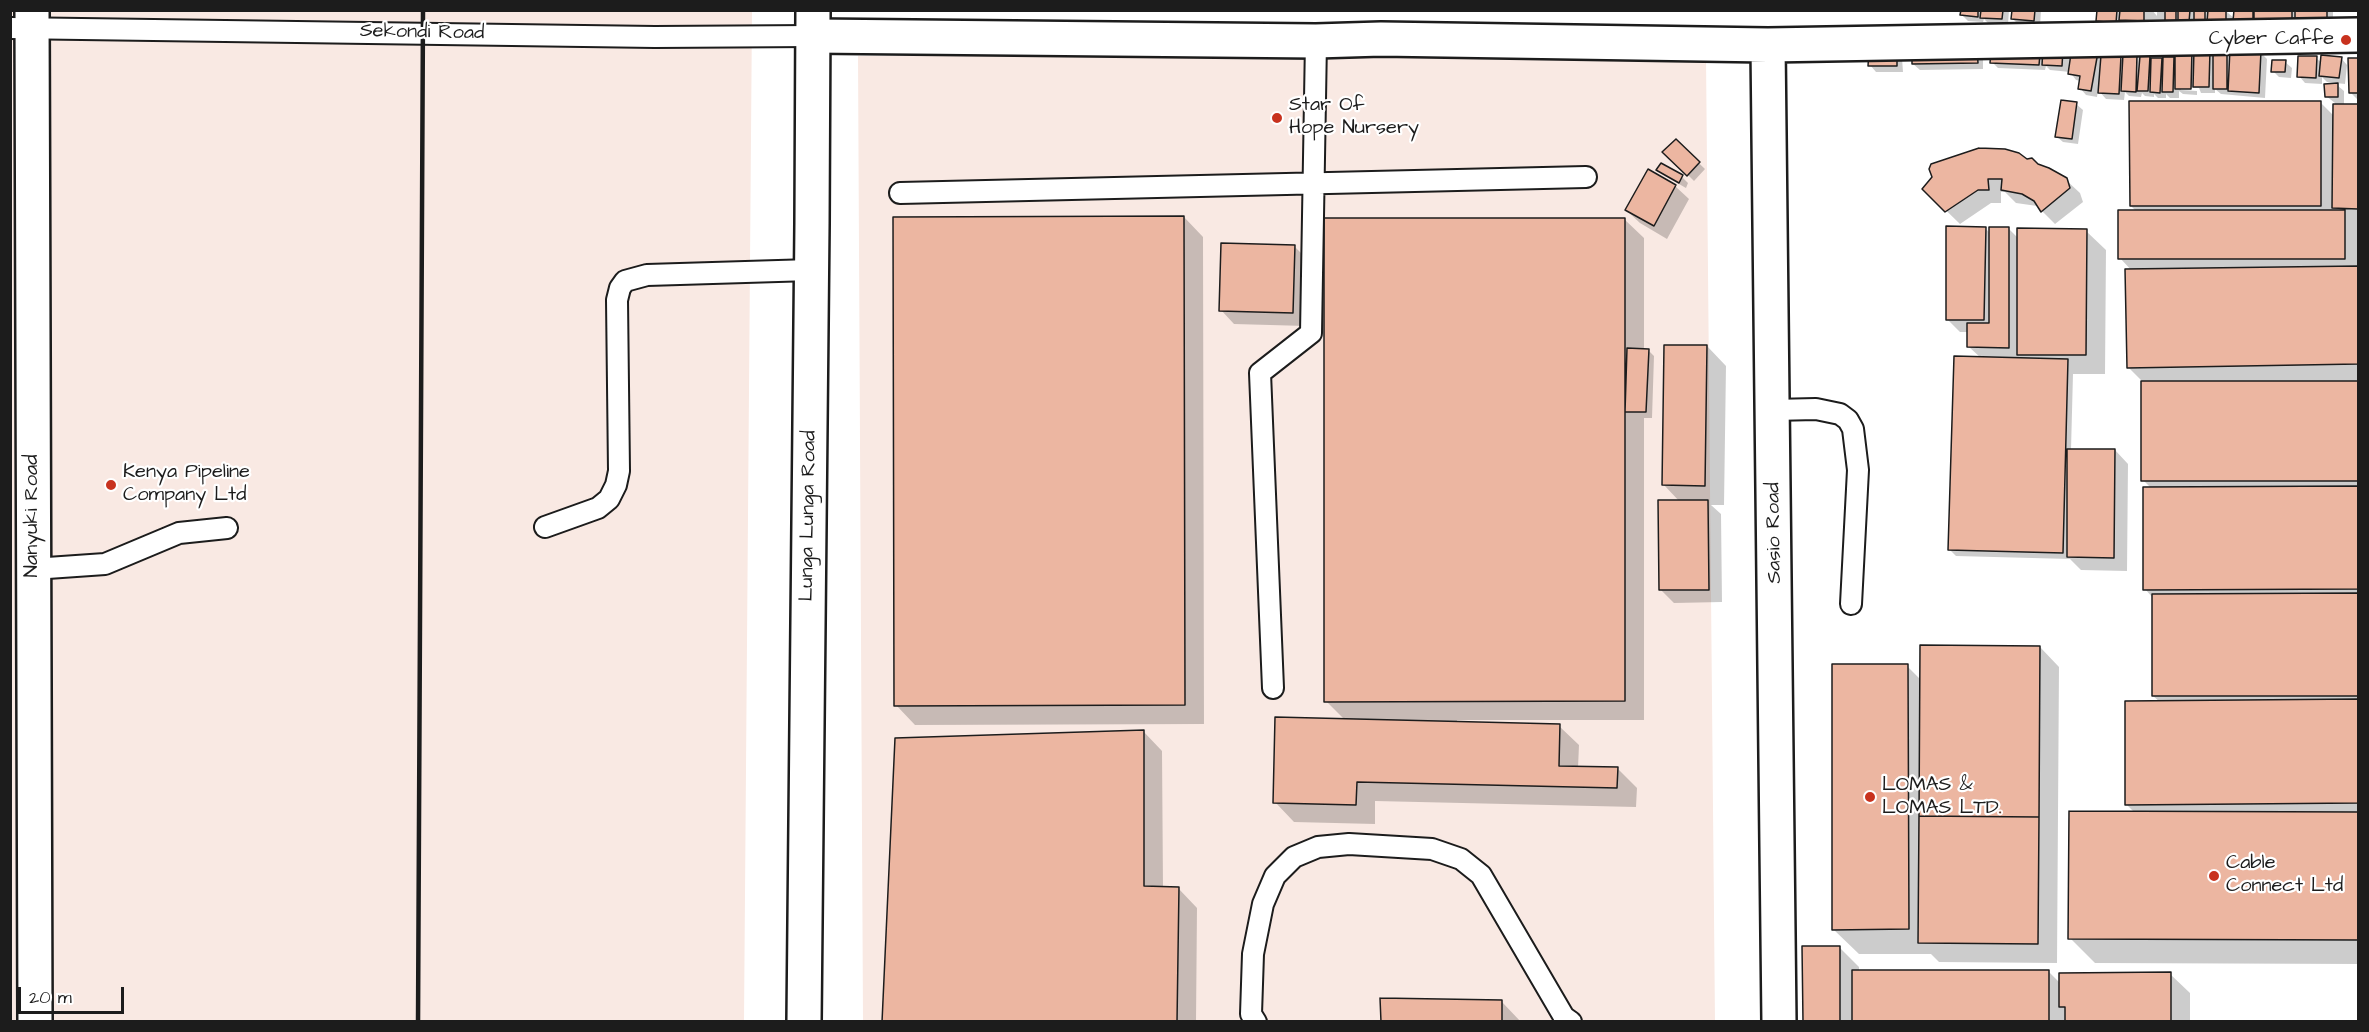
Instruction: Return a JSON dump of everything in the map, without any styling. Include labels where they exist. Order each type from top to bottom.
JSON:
[{"type":"street","name":"Nanyuki Road","points":[[25,22],[33,569],[34,1022]]},
{"type":"street","points":[[813,23],[1316,41],[1382,25],[1768,45],[2358,35]]},
{"type":"street","name":"Lunga Lunga Road","points":[[804,1022],[813,23]]},
{"type":"street","name":"Sasio Road","points":[[1768,45],[1779,1022]]},
{"type":"lane","name":"Sekondi Road","points":[[25,22],[655,37],[813,23]]},
{"type":"lane","points":[[1273,688],[1260,373],[1311,333],[1316,41]]},
{"type":"lane","points":[[900,193],[1586,177]]},
{"type":"lane","points":[[545,527],[598,508],[609,499],[616,485],[619,471],[617,300],[620,288],[625,281],[647,275],[811,270]]},
{"type":"lane","points":[[1773,410],[1816,409],[1840,414],[1848,420],[1853,429],[1858,470],[1851,604]]},
{"type":"lane","points":[[33,569],[105,564],[179,533],[226,528]]},
{"type":"lane","points":[[1256,1022],[1251,1014],[1253,954],[1263,904],[1275,876],[1294,857],[1318,847],[1349,844],[1432,849],[1461,859],[1481,875],[1564,1017],[1571,1022]]},
{"type":"shaded area","points":[[10,11],[752,11],[744,1021],[11,1021]]},
{"type":"shaded area","points":[[858,56],[1706,57],[1715,1021],[863,1021]]},
{"type":"building","points":[[1961,10],[1978,10],[1978,17],[1960,15]]},
{"type":"building","points":[[1981,10],[2003,10],[2002,19],[1980,18]]},
{"type":"building","points":[[2012,10],[2035,10],[2034,21],[2011,19]]},
{"type":"building","points":[[2097,10],[2117,10],[2116,23],[2096,21]]},
{"type":"building","points":[[2120,10],[2144,10],[2144,21],[2119,20]]},
{"type":"building","points":[[2165,10],[2176,10],[2176,23],[2165,24]]},
{"type":"building","points":[[2178,10],[2190,10],[2189,22],[2178,22]]},
{"type":"building","points":[[2194,10],[2205,10],[2205,24],[2194,24]]},
{"type":"building","points":[[2208,10],[2226,10],[2226,24],[2207,22]]},
{"type":"building","points":[[2234,10],[2253,10],[2253,22],[2233,21]]},
{"type":"building","points":[[2254,10],[2292,10],[2292,21],[2254,21]]},
{"type":"building","points":[[2295,10],[2327,10],[2327,22],[2295,21]]},
{"type":"building","points":[[2072,47],[2098,52],[2091,91],[2078,89],[2080,76],[2068,74]]},
{"type":"building","points":[[1912,49],[1977,49],[1978,63],[1912,64]]},
{"type":"building","points":[[2043,49],[2063,50],[2062,66],[2042,65]]},
{"type":"building","points":[[2230,49],[2261,51],[2259,93],[2228,91]]},
{"type":"building","points":[[1869,50],[1897,50],[1897,66],[1868,66]]},
{"type":"building","points":[[2175,50],[2192,50],[2191,89],[2175,89]]},
{"type":"building","points":[[2194,50],[2210,50],[2209,87],[2193,87]]},
{"type":"building","points":[[1991,51],[2040,54],[2039,65],[1990,63]]},
{"type":"building","points":[[2213,51],[2227,52],[2227,89],[2213,89]]},
{"type":"building","points":[[2123,54],[2137,54],[2136,92],[2121,91]]},
{"type":"building","points":[[2101,55],[2121,56],[2119,94],[2098,93]]},
{"type":"building","points":[[2321,55],[2342,57],[2339,78],[2319,76]]},
{"type":"building","points":[[2140,56],[2150,56],[2148,91],[2137,91]]},
{"type":"building","points":[[2298,56],[2317,56],[2316,78],[2297,77]]},
{"type":"building","points":[[2163,57],[2174,57],[2173,92],[2162,92]]},
{"type":"building","points":[[2151,58],[2162,58],[2160,93],[2150,92]]},
{"type":"building","points":[[2348,58],[2358,58],[2358,93],[2349,93]]},
{"type":"building","points":[[2272,60],[2286,60],[2285,72],[2271,72]]},
{"type":"building","points":[[2338,83],[2338,97],[2325,97],[2324,84]]},
{"type":"building","points":[[2061,100],[2077,102],[2072,139],[2055,137]]},
{"type":"building","points":[[2129,101],[2321,101],[2321,206],[2130,206]]},
{"type":"building","points":[[2333,104],[2358,104],[2358,209],[2332,208]]},
{"type":"building","points":[[1676,139],[1700,162],[1687,176],[1662,152]]},
{"type":"building","points":[[1979,148],[2005,149],[2019,153],[2027,159],[2032,158],[2038,164],[2067,178],[2070,188],[2041,212],[2034,201],[2022,194],[2001,190],[2002,179],[1988,179],[1989,190],[1978,190],[1945,212],[1922,189],[1932,177],[1929,169],[1931,164]]},
{"type":"building","points":[[1661,163],[1683,175],[1679,183],[1656,170]]},
{"type":"building","points":[[1648,169],[1676,185],[1654,226],[1625,210]]},
{"type":"building","points":[[2118,210],[2345,210],[2345,259],[2118,259]]},
{"type":"building","points":[[1184,216],[1185,705],[894,706],[893,217]]},
{"type":"building","points":[[1324,218],[1625,218],[1625,701],[1324,702]]},
{"type":"building","points":[[1946,226],[1986,227],[1984,320],[1946,320]]},
{"type":"building","points":[[1989,227],[2009,227],[2009,348],[1967,347],[1967,323],[1989,323]]},
{"type":"building","points":[[2017,228],[2087,229],[2086,355],[2017,355]]},
{"type":"building","points":[[1221,243],[1295,245],[1293,313],[1219,311]]},
{"type":"building","points":[[2358,266],[2358,364],[2127,368],[2125,269]]},
{"type":"building","points":[[1664,345],[1707,345],[1705,486],[1662,485]]},
{"type":"building","points":[[1627,348],[1649,349],[1646,412],[1625,412]]},
{"type":"building","points":[[1954,356],[2068,359],[2063,553],[1948,550]]},
{"type":"building","points":[[2141,381],[2358,381],[2358,481],[2141,481]]},
{"type":"building","points":[[2067,449],[2115,449],[2114,558],[2067,557]]},
{"type":"building","points":[[2358,486],[2358,589],[2143,590],[2143,487]]},
{"type":"building","points":[[1658,500],[1708,500],[1709,590],[1659,590]]},
{"type":"building","points":[[2358,593],[2358,696],[2152,696],[2152,594]]},
{"type":"building","points":[[1920,645],[2040,646],[2039,817],[1919,816]]},
{"type":"building","name":"LOMAS & LOMAS LTD.","points":[[1832,664],[1908,664],[1909,929],[1832,930]]},
{"type":"building","points":[[2358,699],[2358,803],[2125,805],[2125,701]]},
{"type":"building","points":[[1275,717],[1560,724],[1559,766],[1618,767],[1617,788],[1357,782],[1356,805],[1273,803]]},
{"type":"building","points":[[1144,730],[1144,886],[1179,887],[1177,1022],[882,1022],[895,738]]},
{"type":"building","name":"Cable Connect Ltd","points":[[2069,811],[2358,812],[2358,940],[2068,939]]},
{"type":"building","points":[[1919,816],[2039,817],[2038,944],[1918,943]]},
{"type":"building","points":[[1802,946],[1840,946],[1840,1022],[1803,1022]]},
{"type":"building","points":[[1852,970],[2049,970],[2049,1022],[1852,1022]]},
{"type":"building","points":[[2171,972],[2171,1022],[2065,1022],[2065,1007],[2059,1007],[2059,973]]},
{"type":"building","points":[[1380,998],[1502,1000],[1502,1022],[1381,1022]]},
{"type":"railway","points":[[418,1022],[423,10]]},
{"type":"place","name":"Cyber Caffe","points":[[2346,40]]},
{"type":"place","name":"Star Of Hope Nursery","points":[[1277,118]]},
{"type":"place","name":"Kenya Pipeline Company Ltd","points":[[111,485]]},
{"type":"place","name":"LOMAS & LOMAS LTD.","points":[[1870,797]]},
{"type":"place","name":"Cable Connect Ltd","points":[[2214,876]]}]
